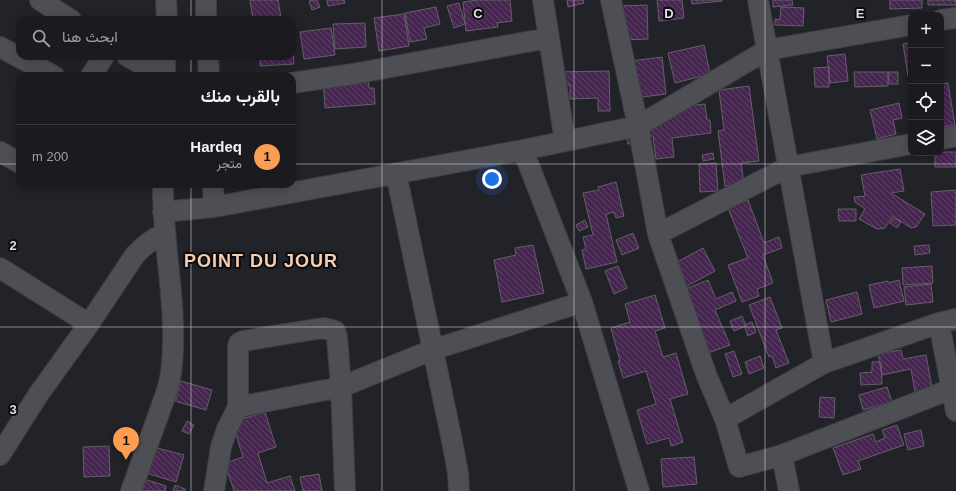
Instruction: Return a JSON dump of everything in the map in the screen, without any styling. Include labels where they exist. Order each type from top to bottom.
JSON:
[{"type":"street","points":[[40,0],[65,16]]},
{"type":"street","points":[[166,0],[166,16]]},
{"type":"street","points":[[206,0],[206,16]]},
{"type":"street","points":[[543,0],[565,141]]},
{"type":"street","points":[[758,0],[824,363]]},
{"type":"street","points":[[616,2],[658,234],[706,374],[725,419],[739,467],[782,455],[951,389]]},
{"type":"street","points":[[944,20],[956,18]]},
{"type":"street","points":[[163,212],[214,207],[523,150],[638,126],[767,50],[908,26]]},
{"type":"street","points":[[296,82],[353,74],[548,38]]},
{"type":"street","points":[[0,46],[16,55]]},
{"type":"street","points":[[25,60],[47,72]]},
{"type":"street","points":[[94,72],[101,60]]},
{"type":"street","points":[[134,60],[156,72]]},
{"type":"street","points":[[163,72],[165,60]]},
{"type":"street","points":[[208,60],[208,72]]},
{"type":"street","points":[[944,138],[956,136]]},
{"type":"street","points":[[658,234],[788,167],[908,145]]},
{"type":"street","points":[[523,150],[582,302],[639,491]]},
{"type":"street","points":[[0,152],[16,161]]},
{"type":"street","points":[[396,173],[458,473],[459,491]]},
{"type":"street","points":[[131,491],[171,375],[173,321],[163,212],[163,188]]},
{"type":"street","points":[[213,188],[214,207]]},
{"type":"street","points":[[0,455],[38,395],[89,324],[135,255],[142,246],[165,233]]},
{"type":"street","points":[[0,268],[89,324]]},
{"type":"street","points":[[238,407],[341,387],[432,350],[582,302]]},
{"type":"street","points":[[725,419],[824,363],[948,321],[951,389],[956,411]]},
{"type":"street","points":[[214,491],[221,447],[227,429],[238,407],[238,347],[242,341],[323,328],[335,331],[337,338],[341,387],[345,491]]},
{"type":"street","points":[[782,455],[789,491]]},
{"type":"building","points":[[250,0],[278,0],[281,16],[252,16]]},
{"type":"building","points":[[317,0],[320,7],[312,10],[309,1]]},
{"type":"building","points":[[327,0],[344,0],[345,3],[328,6]]},
{"type":"building","points":[[478,0],[510,0],[512,21],[497,23],[498,27],[466,31],[463,2]]},
{"type":"building","points":[[567,0],[583,0],[584,3],[568,7]]},
{"type":"building","points":[[657,0],[682,0],[684,18],[659,21]]},
{"type":"building","points":[[691,0],[722,0],[722,1],[692,4]]},
{"type":"building","points":[[773,0],[792,0],[793,5],[773,7]]},
{"type":"building","points":[[890,0],[922,0],[922,8],[890,9]]},
{"type":"building","points":[[928,0],[956,0],[956,5],[928,5]]},
{"type":"building","points":[[459,3],[465,24],[454,28],[447,6]]},
{"type":"building","points":[[647,5],[648,39],[622,40],[621,6]]},
{"type":"building","points":[[436,7],[440,24],[424,28],[427,39],[410,42],[405,13]]},
{"type":"building","points":[[781,7],[804,8],[803,26],[775,25],[775,19],[780,20]]},
{"type":"building","points":[[404,14],[409,46],[379,51],[374,18]]},
{"type":"building","points":[[365,23],[366,47],[335,49],[333,24]]},
{"type":"building","points":[[331,28],[335,55],[304,59],[300,32]]},
{"type":"building","points":[[908,43],[908,76],[903,44]]},
{"type":"building","points":[[704,45],[710,74],[675,83],[668,53]]},
{"type":"building","points":[[845,54],[848,81],[830,83],[827,56]]},
{"type":"building","points":[[662,57],[666,94],[627,99],[623,62]]},
{"type":"building","points":[[260,60],[294,60],[294,64],[260,66]]},
{"type":"building","points":[[829,67],[829,87],[815,87],[814,68]]},
{"type":"building","points":[[609,71],[610,111],[598,111],[598,98],[570,99],[570,85],[555,85],[555,72]]},
{"type":"building","points":[[854,72],[888,72],[888,86],[855,87]]},
{"type":"building","points":[[888,72],[898,72],[898,84],[889,84]]},
{"type":"building","points":[[368,75],[369,88],[374,88],[375,104],[325,108],[323,79]]},
{"type":"building","points":[[948,83],[955,125],[944,127],[944,84]]},
{"type":"building","points":[[749,86],[759,161],[741,163],[744,184],[725,186],[718,131],[724,130],[719,90]]},
{"type":"building","points":[[899,103],[902,118],[893,120],[896,134],[877,139],[870,110]]},
{"type":"building","points":[[705,104],[707,120],[710,120],[711,133],[672,138],[674,157],[656,159],[653,136],[637,137],[638,143],[628,144],[626,128],[662,124],[660,109]]},
{"type":"building","points":[[944,152],[956,152],[956,167],[935,167],[935,156],[944,156]]},
{"type":"building","points":[[713,153],[714,159],[703,161],[702,155]]},
{"type":"building","points":[[716,163],[718,191],[700,192],[699,164]]},
{"type":"building","points":[[900,169],[904,191],[891,193],[925,214],[916,227],[911,228],[893,216],[885,228],[877,229],[859,219],[865,209],[855,202],[854,197],[865,196],[861,175]]},
{"type":"building","points":[[616,182],[624,216],[616,218],[614,212],[606,214],[617,262],[586,269],[582,250],[586,249],[583,237],[593,235],[583,193],[599,190],[598,187]]},
{"type":"building","points":[[956,190],[956,225],[933,226],[931,192]]},
{"type":"building","points":[[748,200],[764,243],[779,237],[782,248],[763,255],[773,283],[757,289],[759,296],[742,302],[728,265],[748,258],[728,208]]},
{"type":"building","points":[[838,209],[856,209],[856,221],[839,221]]},
{"type":"building","points":[[894,218],[901,222],[897,228],[890,223]]},
{"type":"building","points":[[585,220],[588,227],[579,231],[576,225]]},
{"type":"building","points":[[633,233],[639,248],[622,255],[616,240]]},
{"type":"building","points":[[533,245],[544,293],[502,302],[494,260],[516,255],[515,248]]},
{"type":"building","points":[[929,245],[930,253],[915,255],[914,246]]},
{"type":"building","points":[[703,248],[715,271],[678,291],[666,268]]},
{"type":"building","points":[[618,266],[627,288],[614,294],[605,271]]},
{"type":"building","points":[[932,266],[933,283],[903,285],[902,268]]},
{"type":"building","points":[[708,280],[716,299],[732,292],[736,301],[715,310],[730,345],[708,353],[681,291]]},
{"type":"building","points":[[899,280],[904,301],[874,308],[869,285]]},
{"type":"building","points":[[931,284],[933,302],[906,305],[904,287]]},
{"type":"building","points":[[857,292],[862,314],[831,322],[826,300]]},
{"type":"building","points":[[655,295],[665,328],[655,331],[663,357],[676,353],[688,394],[670,399],[683,442],[671,446],[669,438],[647,444],[637,410],[656,404],[646,371],[623,378],[611,328],[630,322],[625,304]]},
{"type":"building","points":[[770,297],[782,328],[776,330],[789,363],[776,368],[772,356],[769,357],[749,305]]},
{"type":"building","points":[[742,316],[746,326],[734,331],[730,321]]},
{"type":"building","points":[[752,322],[756,332],[748,336],[744,325]]},
{"type":"building","points":[[901,350],[903,359],[926,355],[932,388],[915,392],[911,369],[882,375],[878,354]]},
{"type":"building","points":[[734,351],[742,374],[733,377],[725,354]]},
{"type":"building","points":[[760,356],[764,368],[749,374],[745,362]]},
{"type":"building","points":[[872,362],[881,362],[882,384],[861,385],[860,373],[872,372]]},
{"type":"building","points":[[181,381],[212,390],[206,410],[175,401]]},
{"type":"building","points":[[887,387],[892,402],[863,410],[859,395]]},
{"type":"building","points":[[820,397],[835,398],[834,418],[819,417]]},
{"type":"building","points":[[265,412],[276,447],[258,453],[267,483],[290,476],[295,491],[234,491],[225,463],[243,457],[232,422]]},
{"type":"building","points":[[187,421],[194,425],[189,434],[182,431]]},
{"type":"building","points":[[897,425],[904,445],[858,461],[861,469],[843,475],[833,448],[873,434],[876,442],[885,438],[882,430]]},
{"type":"building","points":[[921,430],[924,446],[908,450],[904,434]]},
{"type":"building","points":[[109,446],[110,476],[84,477],[83,447]]},
{"type":"building","points":[[150,446],[184,455],[176,482],[133,469]]},
{"type":"building","points":[[694,457],[697,484],[663,487],[661,459]]},
{"type":"building","points":[[319,474],[322,491],[303,491],[300,477]]},
{"type":"building","points":[[144,479],[166,486],[165,491],[140,491]]},
{"type":"building","points":[[175,485],[185,489],[185,491],[173,491]]},
{"type":"place","name":"Hardeq","points":[[126,460]]},
{"type":"district","name":"POINT DU JOUR","points":[[261,261]]}]
